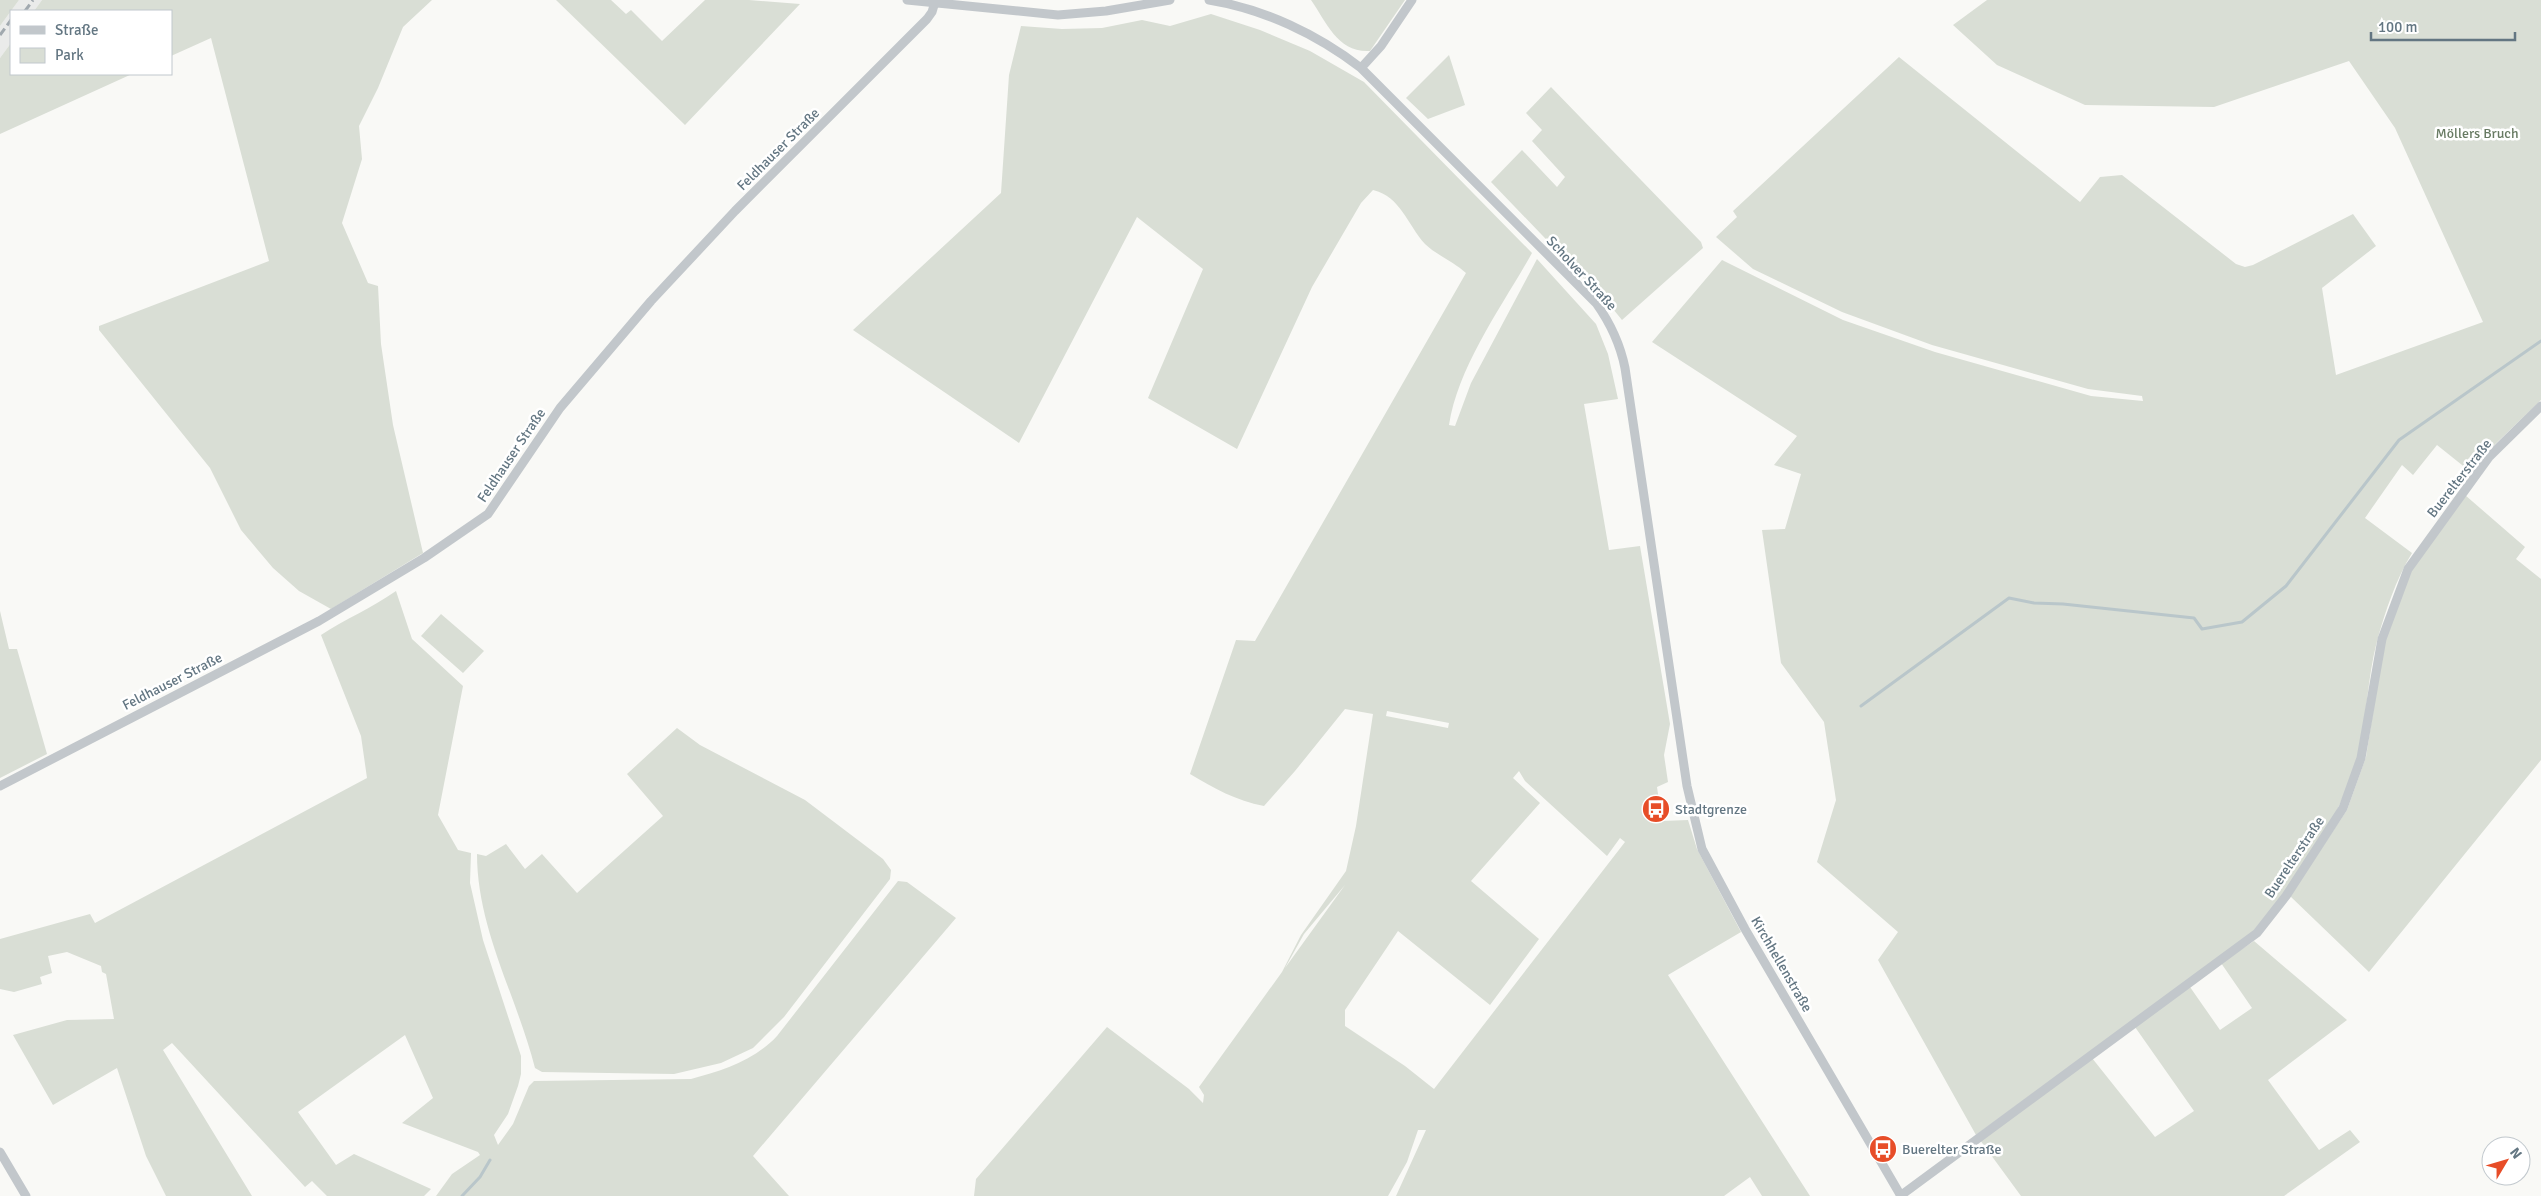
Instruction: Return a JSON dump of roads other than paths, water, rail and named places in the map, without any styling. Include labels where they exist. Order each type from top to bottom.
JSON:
[{"type":"street","points":[[907,0],[1058,14],[1106,11],[1170,0]]},
{"type":"street","name":"Scholver Straße","points":[[1209,0],[1233,4],[1274,18],[1336,49],[1361,68],[1596,303],[1614,332],[1625,368],[1680,730]]},
{"type":"street","points":[[1361,68],[1381,46],[1412,0]]},
{"type":"street","name":"Feldhauser Straße","points":[[0,786],[319,621],[416,563],[488,514],[560,408],[651,301],[736,211],[927,19],[932,12],[935,2]]},
{"type":"street","name":"Buerelterstraße","points":[[1900,1196],[2257,933],[2286,896],[2343,808],[2361,758],[2382,639],[2408,569],[2489,457],[2541,406]]},
{"type":"street","name":"Kirchhellenstraße","points":[[1680,730],[1692,814],[1702,849],[1745,929],[1900,1196]]},
{"type":"street","points":[[0,1152],[26,1196]]},
{"type":"waterway","points":[[1861,706],[2009,598],[2034,603],[2063,604],[2194,618],[2202,629],[2242,622],[2286,586],[2399,440],[2541,341]]},
{"type":"waterway","points":[[462,1196],[480,1177],[490,1160]]},
{"type":"railway","points":[[26,10],[33,0]]},
{"type":"railway","points":[[0,35],[10,21]]},
{"type":"place","name":"Stadtgrenze","points":[[1656,809]]},
{"type":"place","name":"Buerelter Straße","points":[[1883,1149]]},
{"type":"park label","name":"Möllers Bruch","points":[[2477,133]]}]
